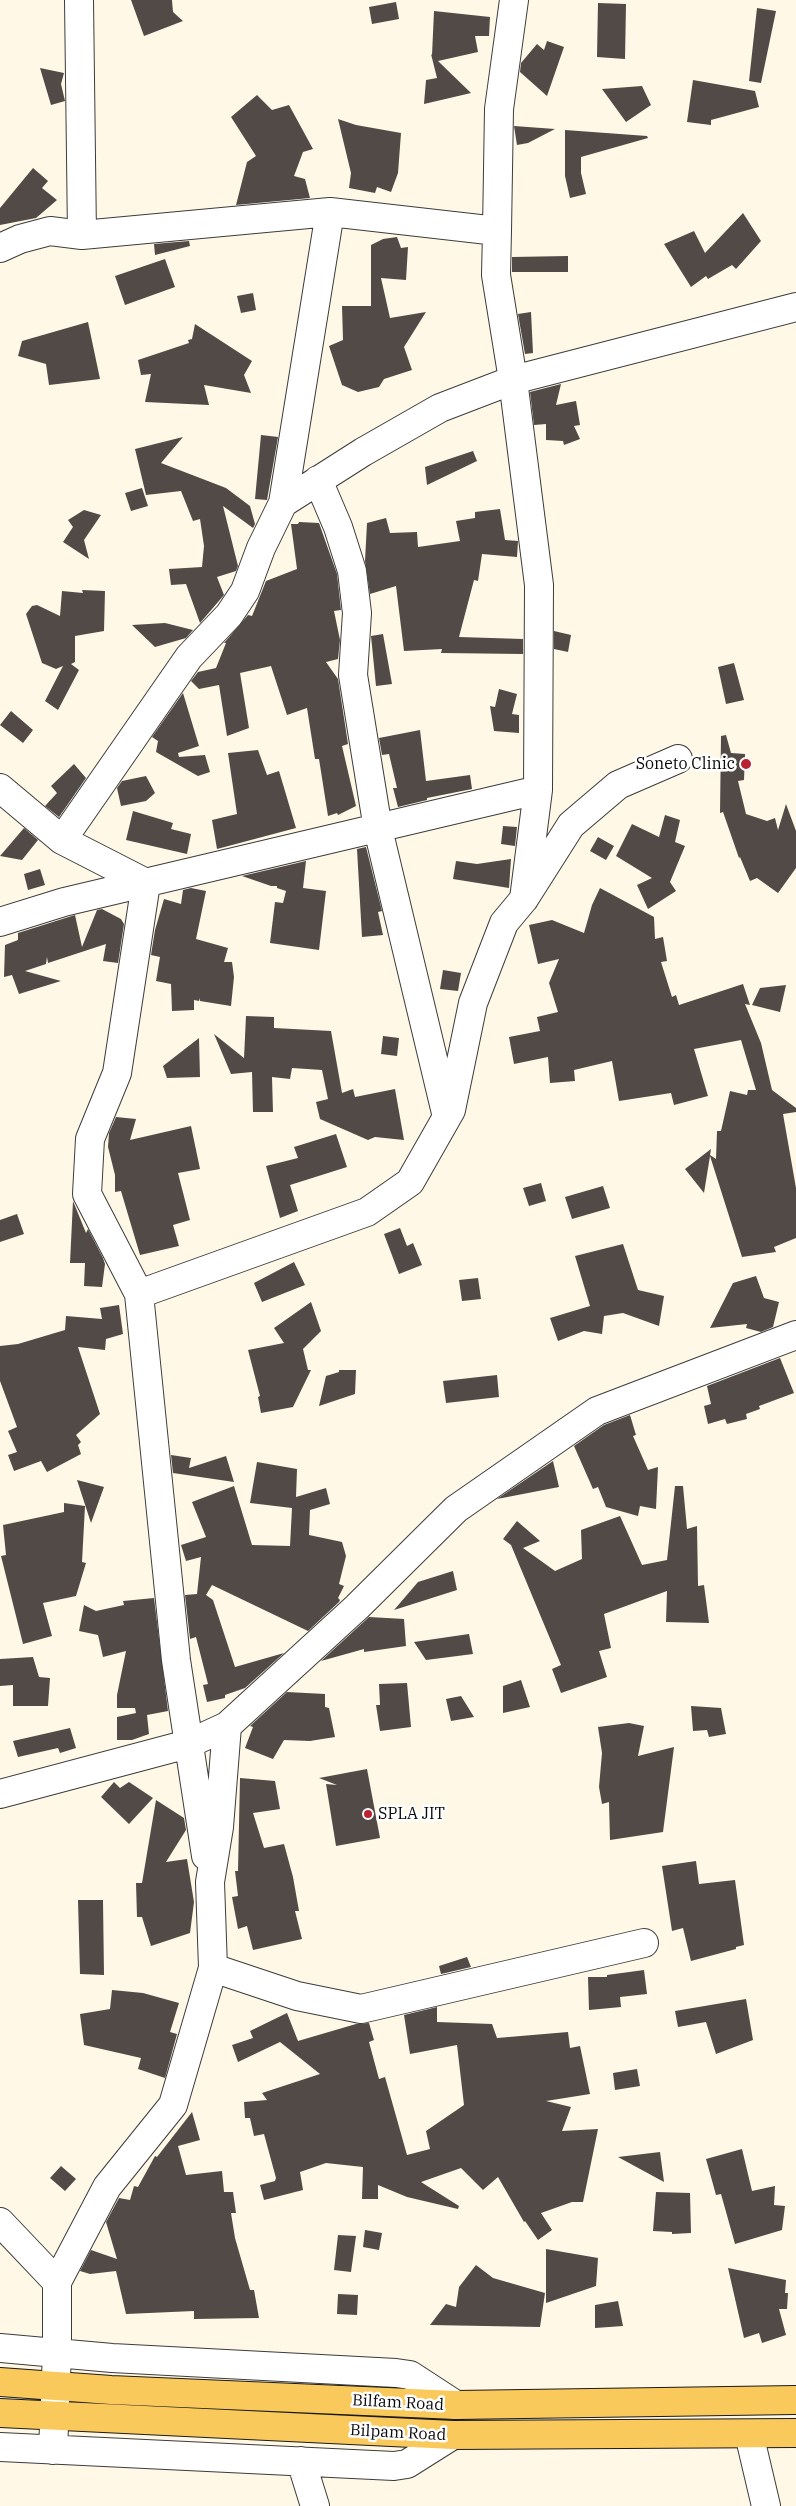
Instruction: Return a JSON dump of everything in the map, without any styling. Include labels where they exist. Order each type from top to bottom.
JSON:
[{"type":"main road","name":"Bilfam Road","points":[[0,2382],[111,2390],[456,2405],[796,2400]]},
{"type":"main road","name":"Bilpam Road","points":[[0,2413],[453,2435],[796,2434]]},
{"type":"street","points":[[79,0],[82,235]]},
{"type":"street","points":[[514,0],[499,109],[496,275],[513,380],[539,585],[538,790],[524,899]]},
{"type":"street","points":[[62,840],[189,657],[229,615],[245,591],[261,548],[283,503],[330,212]]},
{"type":"street","points":[[0,248],[20,239],[50,231],[82,235],[330,212],[497,231]]},
{"type":"street","points":[[283,503],[318,480],[440,408],[513,380],[796,307]]},
{"type":"street","points":[[318,480],[338,527],[352,571],[356,613],[353,675],[378,829],[447,1117]]},
{"type":"street","points":[[139,1294],[367,1212],[410,1182],[451,1110],[473,1003],[504,923],[524,899],[571,825],[618,785],[678,759]]},
{"type":"street","points":[[0,788],[62,840],[146,883]]},
{"type":"street","points":[[0,922],[64,902],[538,790]]},
{"type":"street","points":[[53,2450],[54,2385],[57,2353],[57,2282],[106,2187],[173,2105],[213,1968],[210,1882],[176,1660],[139,1294],[87,1194],[90,1139],[117,1073],[146,883]]},
{"type":"street","points":[[0,1794],[188,1744],[227,1726],[357,1606],[456,1509],[597,1410],[796,1335]]},
{"type":"street","points":[[210,1882],[219,1827],[227,1726]]},
{"type":"street","points":[[213,1968],[297,1996],[361,2009],[644,1943]]},
{"type":"street","points":[[0,2222],[57,2282]]},
{"type":"street","points":[[0,2348],[112,2358],[396,2373],[410,2375],[456,2405]]},
{"type":"street","points":[[749,2434],[766,2506]]},
{"type":"street","points":[[0,2447],[401,2465],[407,2464],[453,2435]]},
{"type":"street","points":[[301,2461],[315,2506]]},
{"type":"building","points":[[131,0],[172,0],[173,12],[183,21],[144,36]]},
{"type":"building","points":[[396,2],[399,19],[372,24],[369,7]]},
{"type":"building","points":[[598,3],[626,4],[625,59],[597,57]]},
{"type":"building","points":[[757,8],[776,11],[761,83],[749,81]]},
{"type":"building","points":[[434,11],[490,17],[489,36],[475,36],[478,52],[438,61],[471,93],[424,104],[426,80],[437,78],[431,54]]},
{"type":"building","points":[[547,41],[564,47],[547,96],[520,72],[521,63],[537,44],[544,50]]},
{"type":"building","points":[[40,68],[64,73],[61,84],[65,101],[51,105]]},
{"type":"building","points":[[693,80],[755,91],[759,107],[711,120],[711,125],[687,122]]},
{"type":"building","points":[[642,86],[651,105],[626,122],[602,89]]},
{"type":"building","points":[[257,95],[272,110],[289,105],[313,149],[303,152],[294,176],[305,179],[310,198],[236,205],[247,162],[256,156],[231,117]]},
{"type":"building","points":[[338,119],[356,125],[401,133],[398,173],[391,192],[377,187],[375,193],[349,188],[351,173]]},
{"type":"building","points":[[514,126],[555,129],[528,143],[517,145]]},
{"type":"building","points":[[565,130],[647,136],[648,138],[581,157],[581,173],[586,194],[570,198],[565,176]]},
{"type":"building","points":[[33,168],[48,181],[42,188],[57,200],[36,218],[0,225],[0,208]]},
{"type":"building","points":[[743,213],[761,241],[736,269],[732,265],[708,279],[706,276],[691,287],[664,244],[694,231],[705,253]]},
{"type":"building","points":[[397,237],[401,248],[408,247],[406,280],[381,278],[390,318],[426,312],[404,347],[412,370],[384,379],[379,387],[358,392],[342,385],[329,346],[343,340],[342,306],[371,306],[371,245],[383,239]]},
{"type":"building","points":[[189,241],[190,246],[155,255],[154,244]]},
{"type":"building","points":[[568,256],[568,272],[512,272],[512,257]]},
{"type":"building","points":[[165,259],[175,287],[125,305],[115,276]]},
{"type":"building","points":[[253,293],[256,310],[241,313],[237,296]]},
{"type":"building","points":[[531,312],[533,353],[525,354],[518,314]]},
{"type":"building","points":[[88,322],[100,379],[49,385],[46,364],[18,356],[22,341]]},
{"type":"building","points":[[195,324],[252,361],[244,375],[251,393],[204,385],[209,405],[145,402],[151,374],[141,375],[138,360],[189,343],[188,340],[192,339]]},
{"type":"building","points":[[561,384],[556,405],[576,401],[580,425],[574,426],[580,439],[564,445],[563,441],[546,440],[546,424],[534,425],[530,392]]},
{"type":"building","points":[[261,435],[278,437],[267,500],[255,499]]},
{"type":"building","points":[[183,437],[161,463],[226,488],[250,506],[255,524],[253,528],[223,506],[238,566],[236,571],[217,577],[224,595],[200,623],[186,584],[171,585],[169,569],[202,567],[204,546],[200,519],[193,521],[181,491],[146,495],[135,449]]},
{"type":"building","points":[[473,451],[477,461],[427,485],[425,467]]},
{"type":"building","points":[[142,488],[148,506],[131,511],[125,493]]},
{"type":"building","points":[[500,509],[505,540],[518,541],[517,557],[482,554],[478,581],[474,580],[459,637],[523,639],[523,654],[441,653],[442,649],[404,651],[396,586],[370,594],[365,561],[367,523],[386,518],[390,533],[417,532],[418,547],[460,541],[456,521],[475,518],[475,512]]},
{"type":"building","points":[[84,510],[101,515],[84,540],[89,559],[63,542],[73,527],[68,520]]},
{"type":"building","points":[[299,522],[319,523],[337,574],[341,610],[334,611],[340,640],[338,659],[326,662],[338,679],[348,744],[342,746],[356,806],[338,815],[337,813],[328,816],[319,759],[315,759],[307,708],[287,715],[271,666],[240,673],[249,728],[227,736],[219,685],[199,689],[191,681],[198,672],[216,668],[226,643],[224,643],[248,615],[252,616],[266,581],[297,569],[291,524],[298,524]]},
{"type":"building","points":[[82,590],[105,591],[104,631],[75,636],[75,662],[71,664],[79,670],[58,710],[45,701],[63,666],[56,669],[42,663],[26,614],[32,606],[37,605],[60,616],[62,591],[83,593]]},
{"type":"building","points":[[165,623],[193,630],[186,638],[155,647],[132,625]]},
{"type":"building","points":[[554,631],[571,635],[568,652],[554,649]]},
{"type":"building","points":[[383,634],[392,684],[376,686],[371,636]]},
{"type":"building","points":[[734,663],[744,700],[726,704],[718,667]]},
{"type":"building","points":[[499,689],[517,694],[512,714],[519,715],[519,733],[494,731],[490,706],[495,707]]},
{"type":"building","points":[[183,693],[199,746],[178,753],[179,757],[205,755],[210,772],[198,776],[156,752],[158,741],[152,737]]},
{"type":"building","points":[[11,711],[33,730],[23,743],[0,725]]},
{"type":"building","points":[[420,730],[426,781],[470,775],[472,789],[427,798],[427,800],[398,807],[393,788],[397,788],[389,754],[382,755],[379,738]]},
{"type":"building","points":[[726,735],[731,753],[745,754],[744,780],[738,781],[746,814],[767,821],[775,818],[778,830],[786,804],[796,831],[796,868],[778,893],[757,878],[750,881],[739,858],[723,812],[720,813],[721,736]]},
{"type":"building","points":[[258,750],[267,775],[279,771],[296,828],[217,849],[212,820],[237,814],[228,753]]},
{"type":"building","points":[[74,764],[86,778],[59,817],[45,806],[57,793],[51,786]]},
{"type":"building","points":[[146,776],[155,793],[146,801],[121,806],[117,788],[122,781]]},
{"type":"building","points":[[133,811],[173,823],[171,829],[191,834],[187,854],[126,840]]},
{"type":"building","points":[[665,815],[680,820],[675,842],[685,846],[670,882],[676,891],[648,909],[637,885],[652,878],[616,856],[632,824],[659,837]]},
{"type":"building","points":[[503,826],[517,827],[515,846],[501,844]]},
{"type":"building","points":[[24,828],[38,840],[22,860],[0,856]]},
{"type":"building","points":[[598,837],[614,846],[606,860],[590,851]]},
{"type":"building","points":[[366,847],[382,911],[378,912],[383,935],[362,937],[357,849]]},
{"type":"building","points":[[511,859],[509,888],[453,879],[456,861],[477,864]]},
{"type":"building","points":[[306,861],[303,888],[326,891],[319,950],[270,943],[275,902],[283,903],[286,891],[277,888],[277,886],[271,886],[242,876]]},
{"type":"building","points":[[40,869],[45,885],[28,890],[24,874]]},
{"type":"building","points":[[191,888],[206,891],[196,939],[228,948],[224,962],[232,962],[234,977],[231,1006],[200,1001],[199,998],[199,1001],[194,1000],[194,1010],[172,1011],[171,984],[156,981],[160,957],[151,955],[155,930],[164,899],[181,904],[183,890]]},
{"type":"building","points":[[600,888],[654,917],[655,939],[663,937],[667,961],[661,962],[672,997],[676,995],[679,1005],[743,984],[750,1005],[745,1004],[761,1043],[772,1090],[796,1108],[796,1112],[783,1114],[796,1188],[796,1238],[774,1247],[776,1252],[742,1257],[710,1156],[704,1193],[685,1169],[711,1149],[710,1155],[716,1159],[717,1131],[721,1131],[730,1091],[747,1095],[748,1090],[756,1090],[741,1040],[694,1049],[708,1096],[674,1105],[671,1093],[619,1101],[612,1061],[574,1070],[575,1081],[550,1083],[548,1057],[514,1064],[509,1037],[540,1031],[537,1017],[558,1012],[549,983],[559,959],[538,964],[529,925],[552,920],[584,933],[592,905]]},
{"type":"building","points":[[102,909],[121,919],[124,924],[118,963],[103,961],[106,944],[48,963],[47,957],[46,964],[25,971],[61,981],[19,994],[12,975],[4,977],[5,945],[18,940],[18,933],[75,915],[82,947],[97,910]]},
{"type":"building","points":[[443,970],[461,973],[458,991],[440,989]]},
{"type":"building","points":[[786,985],[780,1012],[752,1005],[760,988]]},
{"type":"building","points":[[246,1016],[274,1017],[274,1028],[331,1031],[342,1093],[353,1089],[355,1097],[395,1089],[404,1140],[375,1137],[368,1140],[320,1119],[316,1102],[328,1099],[322,1070],[292,1068],[290,1079],[272,1077],[273,1112],[253,1112],[252,1072],[231,1074],[214,1034],[244,1058]]},
{"type":"building","points":[[383,1036],[399,1038],[397,1056],[381,1054]]},
{"type":"building","points":[[199,1038],[200,1077],[167,1078],[163,1066]]},
{"type":"building","points":[[116,1117],[136,1119],[130,1140],[191,1126],[200,1169],[178,1173],[190,1220],[173,1225],[179,1246],[140,1255],[121,1191],[115,1192],[115,1175],[108,1147],[109,1133]]},
{"type":"building","points":[[336,1134],[347,1167],[290,1185],[298,1211],[280,1218],[266,1166],[298,1158],[294,1147]]},
{"type":"building","points":[[541,1183],[546,1201],[529,1206],[523,1188]]},
{"type":"building","points":[[603,1186],[610,1208],[572,1219],[565,1197]]},
{"type":"building","points":[[73,1201],[86,1233],[88,1229],[103,1258],[105,1264],[102,1287],[84,1286],[85,1263],[70,1263]]},
{"type":"building","points":[[17,1214],[24,1234],[0,1242],[0,1220]]},
{"type":"building","points":[[400,1228],[407,1246],[413,1243],[422,1265],[399,1274],[384,1234]]},
{"type":"building","points":[[623,1244],[638,1290],[664,1296],[659,1326],[623,1313],[604,1316],[602,1334],[584,1331],[558,1341],[550,1318],[590,1306],[575,1256]]},
{"type":"building","points":[[294,1262],[305,1285],[262,1302],[254,1283]]},
{"type":"building","points":[[756,1276],[764,1298],[779,1302],[773,1327],[761,1332],[746,1328],[747,1324],[710,1328],[733,1283]]},
{"type":"building","points":[[478,1278],[481,1299],[462,1301],[459,1280]]},
{"type":"building","points":[[311,1302],[321,1331],[303,1349],[308,1370],[311,1370],[293,1407],[261,1413],[258,1397],[260,1396],[248,1350],[284,1343],[274,1328]]},
{"type":"building","points":[[119,1305],[123,1334],[106,1339],[105,1350],[78,1347],[100,1414],[76,1435],[81,1442],[78,1445],[81,1454],[47,1472],[41,1461],[14,1471],[8,1455],[17,1452],[8,1431],[17,1427],[0,1381],[0,1346],[18,1344],[65,1330],[66,1316],[102,1319],[100,1308]]},
{"type":"building","points":[[780,1358],[794,1393],[759,1406],[760,1409],[746,1414],[747,1419],[727,1424],[725,1419],[708,1424],[704,1406],[711,1404],[707,1386]]},
{"type":"building","points":[[339,1370],[356,1370],[355,1394],[319,1406],[326,1376],[339,1372]]},
{"type":"building","points":[[497,1375],[499,1397],[446,1403],[443,1381]]},
{"type":"building","points":[[630,1415],[636,1435],[633,1436],[648,1470],[658,1467],[656,1509],[640,1506],[638,1516],[606,1507],[598,1487],[593,1489],[574,1446],[604,1425]]},
{"type":"building","points":[[171,1455],[191,1458],[189,1468],[226,1456],[234,1482],[173,1473]]},
{"type":"building","points":[[553,1461],[559,1487],[497,1499]]},
{"type":"building","points":[[257,1462],[297,1469],[296,1497],[326,1488],[330,1504],[310,1510],[309,1535],[342,1542],[346,1556],[339,1584],[344,1586],[338,1598],[339,1602],[308,1631],[212,1585],[206,1595],[213,1600],[235,1667],[284,1653],[245,1688],[225,1695],[225,1698],[207,1702],[203,1685],[208,1684],[196,1637],[190,1639],[185,1595],[197,1594],[201,1557],[186,1561],[181,1545],[206,1537],[192,1502],[234,1486],[252,1545],[290,1546],[292,1508],[250,1503]]},
{"type":"building","points":[[77,1480],[104,1487],[91,1523]]},
{"type":"building","points":[[675,1486],[683,1486],[687,1529],[697,1526],[698,1586],[704,1585],[709,1623],[666,1622],[667,1591],[604,1614],[611,1648],[599,1651],[607,1677],[561,1693],[552,1669],[561,1665],[511,1545],[503,1539],[517,1521],[540,1541],[523,1548],[555,1571],[582,1559],[581,1530],[620,1516],[642,1565],[667,1560]]},
{"type":"building","points":[[64,1503],[85,1506],[82,1562],[86,1563],[76,1596],[43,1603],[52,1636],[23,1644],[1,1556],[6,1555],[3,1525],[64,1512]]},
{"type":"building","points":[[453,1571],[457,1590],[394,1610],[418,1582]]},
{"type":"building","points":[[154,1598],[168,1711],[147,1715],[149,1734],[132,1740],[117,1740],[117,1717],[136,1713],[135,1708],[117,1708],[117,1695],[126,1651],[103,1657],[98,1635],[79,1631],[84,1605],[96,1611],[124,1605],[123,1601]]},
{"type":"building","points":[[369,1617],[404,1619],[406,1646],[364,1652],[364,1649],[321,1661]]},
{"type":"building","points":[[469,1634],[473,1654],[426,1660],[414,1642]]},
{"type":"building","points":[[33,1657],[39,1677],[50,1678],[48,1706],[13,1706],[13,1685],[0,1686],[0,1659]]},
{"type":"building","points":[[521,1680],[530,1707],[503,1713],[503,1686]]},
{"type":"building","points":[[407,1683],[411,1727],[380,1731],[376,1705],[380,1705],[379,1684]]},
{"type":"building","points":[[287,1692],[325,1694],[325,1707],[329,1708],[335,1737],[310,1741],[284,1740],[273,1759],[245,1748],[253,1727],[250,1726]]},
{"type":"building","points":[[461,1696],[474,1717],[451,1721],[446,1699]]},
{"type":"building","points":[[691,1706],[721,1708],[726,1734],[709,1737],[707,1730],[693,1731]]},
{"type":"building","points":[[629,1723],[644,1726],[638,1756],[674,1747],[663,1832],[610,1840],[609,1802],[602,1804],[599,1787],[602,1753],[598,1727]]},
{"type":"building","points":[[70,1728],[76,1748],[60,1753],[58,1748],[18,1757],[13,1741]]},
{"type":"building","points":[[367,1769],[380,1838],[336,1846],[326,1784],[337,1785],[319,1778]]},
{"type":"building","points":[[240,1778],[275,1781],[280,1809],[253,1813],[264,1848],[284,1844],[293,1877],[299,1911],[295,1911],[302,1939],[253,1950],[247,1926],[238,1929],[232,1897],[238,1896],[235,1871],[238,1871]]},
{"type":"building","points":[[114,1782],[120,1788],[129,1782],[153,1798],[129,1824],[101,1797]]},
{"type":"building","points":[[156,1800],[184,1818],[186,1830],[166,1862],[187,1859],[194,1902],[190,1933],[151,1946],[142,1917],[137,1917],[136,1883],[142,1883]]},
{"type":"building","points":[[696,1861],[699,1884],[735,1880],[744,1945],[736,1947],[736,1949],[691,1961],[683,1928],[672,1931],[662,1866]]},
{"type":"building","points":[[78,1900],[103,1900],[104,1975],[80,1974]]},
{"type":"building","points":[[467,1957],[471,1967],[441,1974],[439,1966]]},
{"type":"building","points":[[644,1970],[647,1994],[620,1997],[621,2007],[589,2010],[588,1977],[607,1977],[607,1975]]},
{"type":"building","points":[[112,1990],[143,1993],[179,2003],[170,2032],[177,2034],[165,2078],[138,2069],[141,2058],[84,2045],[80,2014],[110,2009]]},
{"type":"building","points":[[746,1999],[753,2040],[716,2054],[706,2022],[678,2027],[675,2011]]},
{"type":"building","points":[[437,2007],[437,2022],[492,2024],[497,2038],[568,2032],[570,2048],[580,2046],[590,2094],[546,2101],[571,2107],[562,2131],[598,2129],[583,2202],[572,2202],[541,2213],[552,2230],[538,2240],[524,2222],[498,2177],[483,2190],[461,2168],[421,2182],[459,2206],[458,2209],[407,2197],[378,2185],[378,2199],[362,2199],[363,2167],[326,2163],[300,2172],[303,2190],[264,2200],[260,2185],[275,2181],[276,2178],[264,2134],[254,2136],[250,2118],[245,2118],[244,2102],[267,2100],[262,2093],[320,2074],[280,2042],[238,2062],[232,2045],[253,2038],[250,2031],[287,2013],[298,2041],[356,2024],[369,2023],[374,2040],[369,2042],[379,2079],[385,2077],[407,2155],[430,2149],[426,2131],[464,2105],[457,2045],[410,2054],[404,2015]]},
{"type":"building","points":[[637,2069],[640,2086],[615,2090],[613,2073]]},
{"type":"building","points":[[192,2112],[200,2140],[178,2146],[186,2175],[222,2171],[224,2192],[233,2192],[236,2213],[231,2213],[235,2238],[250,2290],[254,2290],[259,2318],[194,2319],[194,2311],[126,2314],[116,2271],[90,2274],[80,2271],[91,2250],[117,2259],[106,2222],[119,2198],[130,2200],[134,2186],[138,2187],[155,2156],[157,2157]]},
{"type":"building","points":[[742,2149],[752,2191],[775,2186],[774,2205],[785,2206],[782,2230],[735,2244],[721,2194],[716,2195],[706,2159]]},
{"type":"building","points":[[660,2152],[664,2182],[618,2157]]},
{"type":"building","points":[[61,2166],[76,2179],[65,2191],[50,2178]]},
{"type":"building","points":[[656,2192],[690,2193],[691,2233],[672,2234],[672,2232],[653,2231]]},
{"type":"building","points":[[365,2230],[382,2233],[379,2250],[363,2247]]},
{"type":"building","points":[[338,2235],[356,2236],[351,2272],[334,2270]]},
{"type":"building","points":[[546,2249],[598,2258],[596,2286],[546,2303]]},
{"type":"building","points":[[476,2265],[493,2278],[545,2293],[540,2327],[430,2325],[446,2304],[456,2307],[459,2287]]},
{"type":"building","points":[[728,2268],[786,2280],[785,2293],[788,2293],[787,2309],[779,2309],[786,2335],[762,2343],[759,2333],[744,2338]]},
{"type":"building","points":[[338,2294],[358,2295],[357,2315],[337,2314]]},
{"type":"building","points":[[618,2301],[623,2326],[595,2328],[595,2305]]},
{"type":"place","name":"Soneto Clinic","points":[[746,764]]},
{"type":"place","name":"SPLA JIT","points":[[368,1814]]}]
